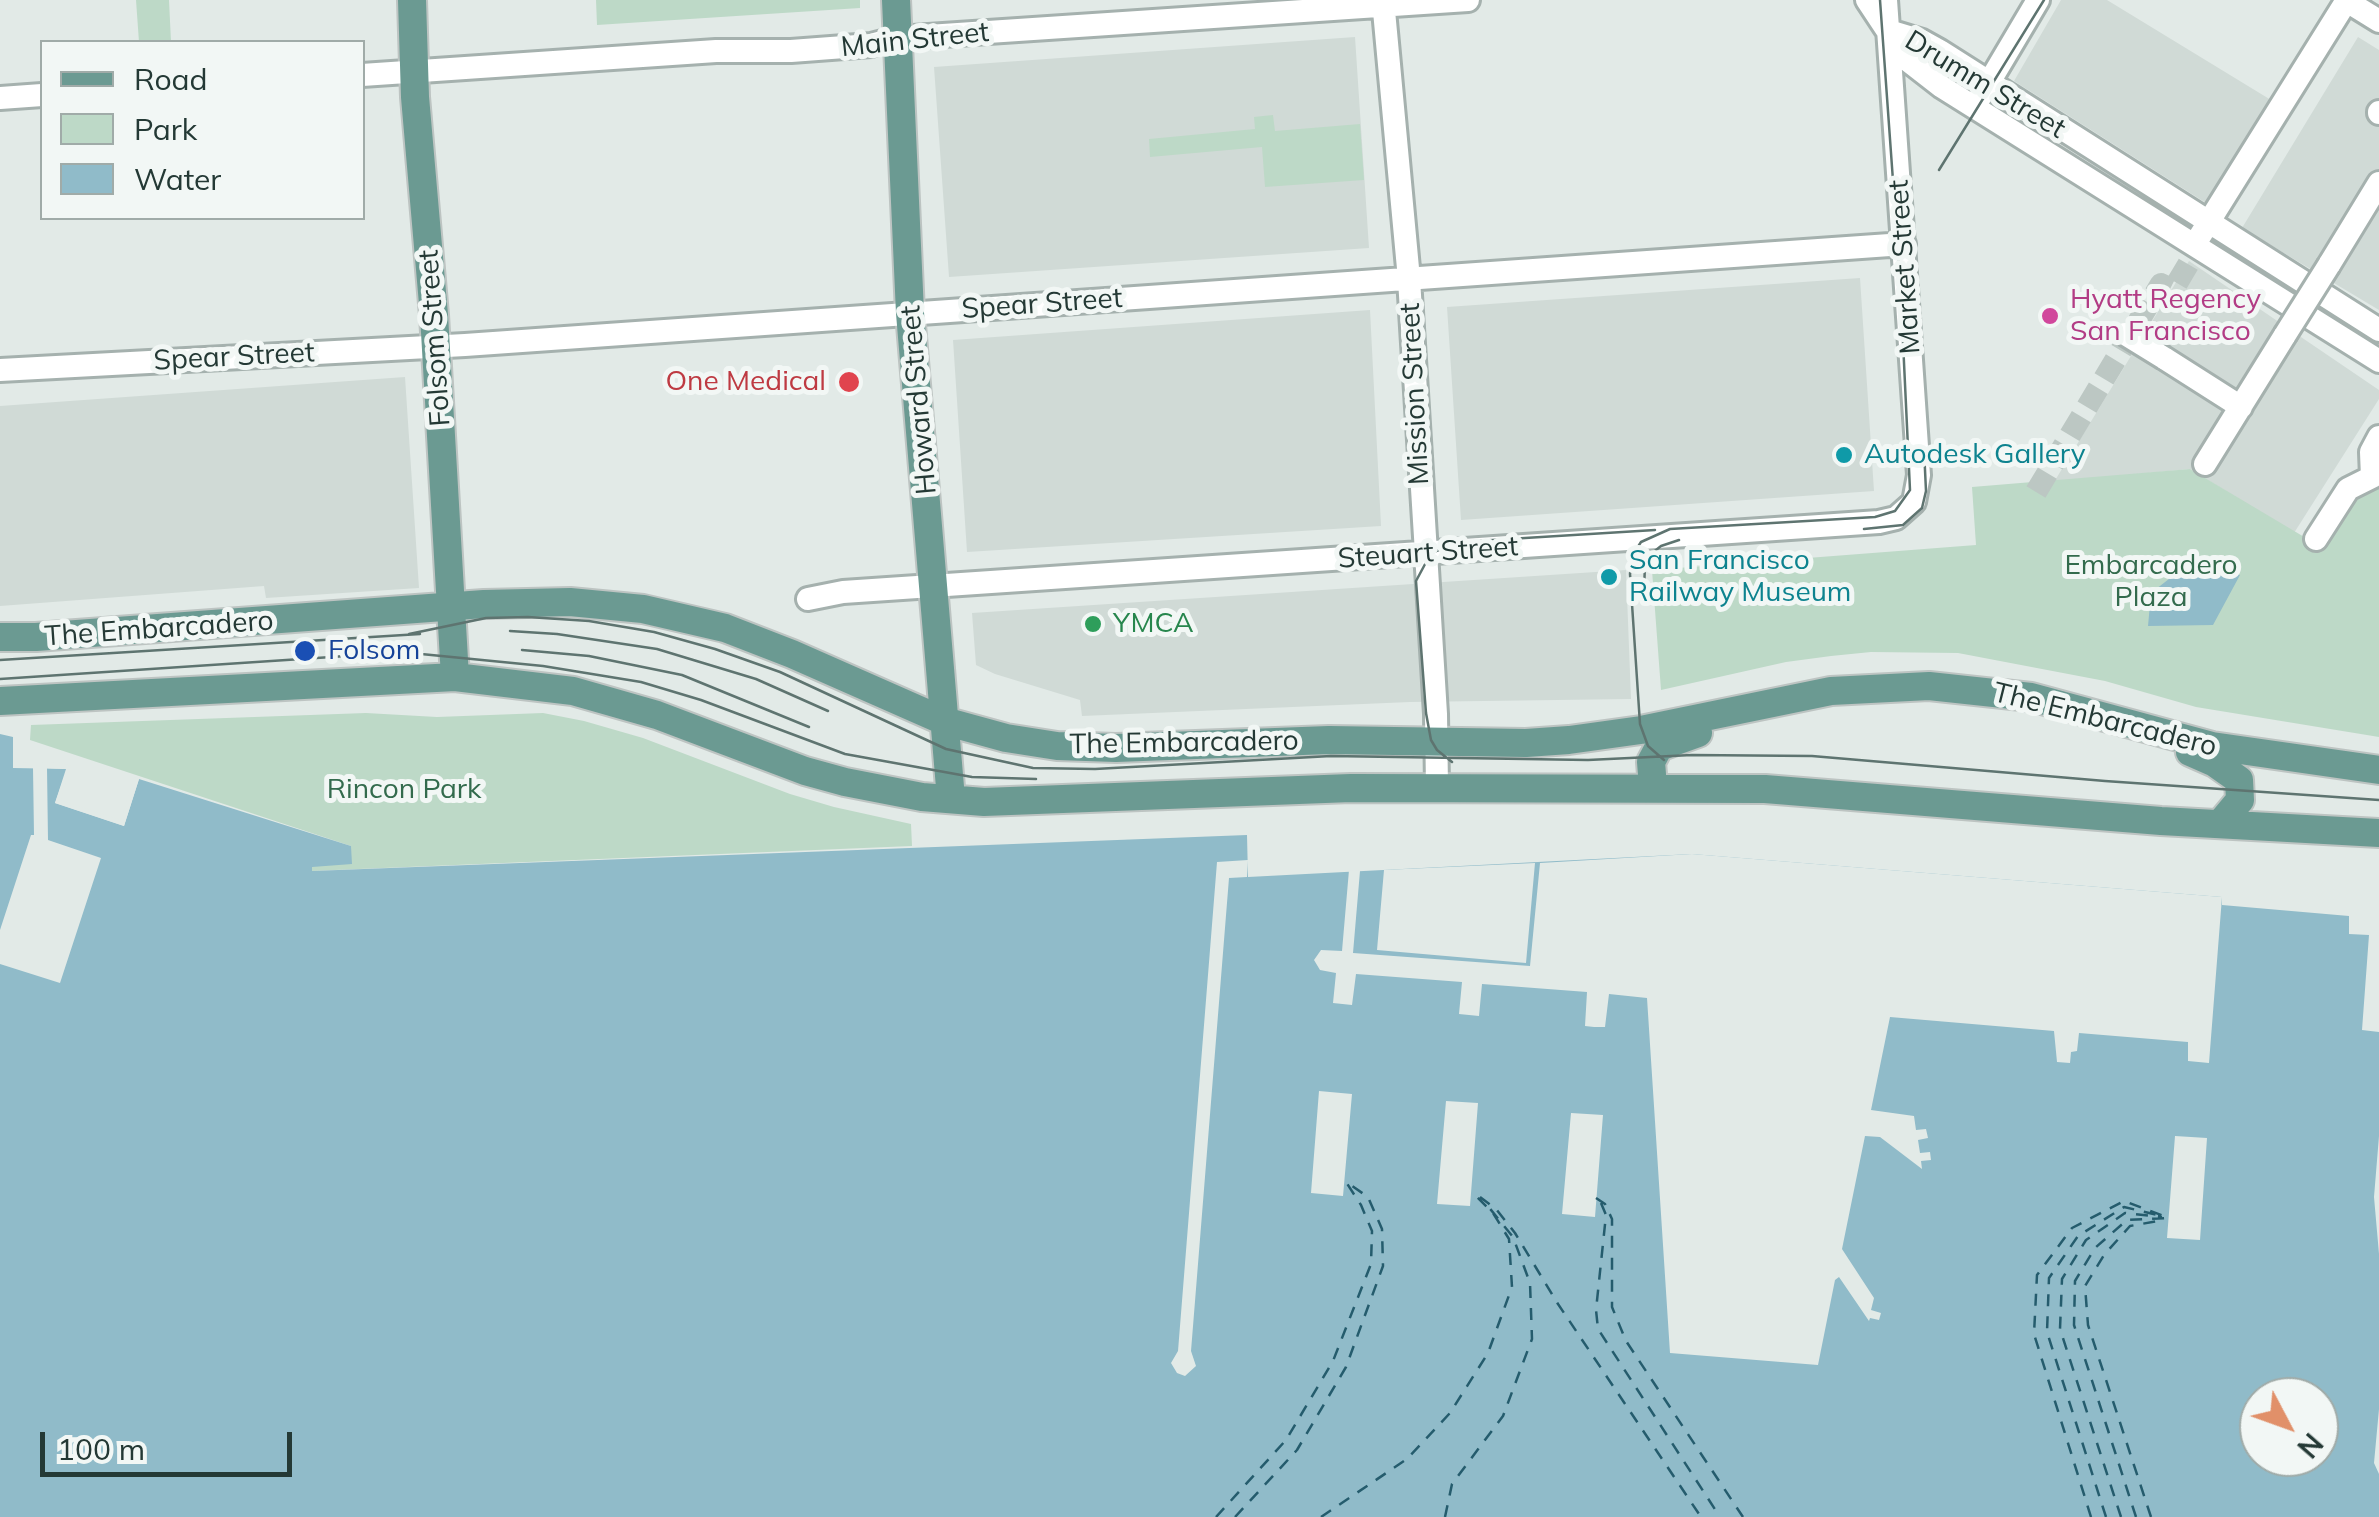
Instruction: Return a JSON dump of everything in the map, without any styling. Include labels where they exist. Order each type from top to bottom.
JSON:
[{"type":"main road","name":"Folsom Street","points":[[412,0],[455,677]]},
{"type":"main road","name":"Howard Street","points":[[896,0],[910,313],[951,800]]},
{"type":"main road","name":"The Embarcadero","points":[[0,637],[36,638],[570,602],[676,615],[725,628],[944,721],[1006,738],[1093,748],[1315,741],[1526,743],[1642,730],[1864,688],[1966,688],[2061,704],[2146,730],[2253,754],[2379,770]]},
{"type":"main road","name":"The Embarcadero","points":[[0,701],[455,677],[536,685],[613,701],[806,771],[882,790],[951,800],[1351,788],[1653,787],[1817,791],[2379,833]]},
{"type":"main road","points":[[1653,787],[1651,762],[1666,743],[1755,706]]},
{"type":"main road","points":[[2146,730],[2215,764],[2238,780],[2240,800],[2220,824]]},
{"type":"main road","points":[[1687,736],[1672,748],[1668,763],[1677,782],[1692,788]]},
{"type":"street","name":"Main Street","points":[[365,75],[716,50],[791,51],[872,45],[898,38],[1468,0]]},
{"type":"street","points":[[1868,0],[1889,31]]},
{"type":"street","name":"Market Street","points":[[1884,0],[1919,474],[1914,502]]},
{"type":"street","points":[[1974,108],[2038,0]]},
{"type":"street","points":[[2196,244],[2346,0],[2379,21]]},
{"type":"street","name":"Mission Street","points":[[1384,3],[1409,279],[1437,788]]},
{"type":"street","name":"Drumm Street","points":[[1889,31],[1922,41],[2379,330]]},
{"type":"street","name":"Drumm Street","points":[[1889,31],[1906,59],[1942,87],[2379,361]]},
{"type":"street","points":[[0,98],[40,95]]},
{"type":"street","points":[[2205,464],[2379,183]]},
{"type":"street","name":"Spear Street","points":[[0,370],[436,346],[1904,244]]},
{"type":"street","points":[[2125,334],[2241,407]]},
{"type":"street","points":[[2316,539],[2348,489],[2372,477],[2370,452],[2379,437]]},
{"type":"street","name":"Steuart Street","points":[[808,599],[844,592],[935,585],[1879,522],[1896,518],[1914,502]]},
{"type":"shaded area","points":[[2061,0],[2107,0],[2271,100],[2206,203],[2014,81]]},
{"type":"shaded area","points":[[1355,37],[1369,248],[949,277],[934,67]]},
{"type":"shaded area","points":[[2358,37],[2379,50],[2379,310],[2242,228]]},
{"type":"shaded area","points":[[2189,261],[2379,390],[2379,399],[2294,533],[2190,469],[2054,482]]},
{"type":"shaded area","points":[[1860,278],[1874,491],[1461,520],[1447,307]]},
{"type":"shaded area","points":[[1370,310],[1381,526],[967,552],[953,340]]},
{"type":"shaded area","points":[[405,377],[419,588],[266,598],[264,586],[0,606],[0,406]]},
{"type":"shaded area","points":[[1626,570],[1631,699],[1410,702],[1082,716],[1080,700],[976,665],[972,613]]},
{"type":"green space","points":[[136,0],[169,0],[171,40],[139,40]]},
{"type":"green space","points":[[596,0],[860,0],[860,8],[597,25]]},
{"type":"green space","points":[[1273,115],[1275,131],[1360,124],[1364,180],[1265,187],[1262,147],[1150,157],[1149,139],[1255,129],[1254,117]]},
{"type":"green space","name":"Embarcadero Plaza","points":[[2379,456],[2379,737],[2196,707],[2105,681],[1958,653],[1871,652],[1831,656],[1661,690],[1652,570],[1976,545],[1972,487],[2190,469],[2321,547]]},
{"type":"green space","name":"Rincon Park","points":[[366,713],[437,717],[543,713],[584,721],[643,738],[790,794],[911,824],[912,846],[311,871],[311,867],[351,846],[30,740],[31,725]]},
{"type":"water","points":[[2192,561],[2240,575],[2213,625],[2148,626],[2151,593]]},
{"type":"water","points":[[0,734],[13,737],[13,768],[67,769],[55,803],[124,826],[139,779],[351,846],[352,864],[312,867],[312,871],[1247,835],[1248,877],[1692,854],[2222,897],[2222,905],[2349,916],[2349,934],[2369,935],[2362,1030],[2379,1032],[2379,1136],[2374,1197],[2379,1254],[2379,1409],[2374,1463],[2379,1474],[2379,1517],[0,1517]]},
{"type":"pier","points":[[13,737],[18,739],[18,763],[59,762],[71,766],[61,800],[121,820],[134,777],[139,779],[124,826],[55,803],[66,769],[47,768],[48,840],[101,858],[60,983],[0,964],[0,930],[34,835],[33,768],[13,768]]},
{"type":"pier","points":[[1692,854],[2222,897],[2209,1063],[2188,1061],[2188,1042],[2079,1033],[2077,1051],[2071,1052],[2070,1063],[2057,1062],[2054,1031],[1890,1017],[1871,1110],[1914,1116],[1916,1130],[1926,1129],[1928,1138],[1918,1140],[1920,1153],[1930,1152],[1931,1160],[1921,1161],[1922,1169],[1880,1137],[1865,1136],[1842,1249],[1874,1298],[1871,1310],[1881,1313],[1879,1320],[1869,1321],[1839,1277],[1835,1280],[1818,1365],[1670,1353],[1647,998],[1609,994],[1605,1027],[1594,1027],[1585,1026],[1587,992],[1482,984],[1479,1016],[1459,1014],[1462,982],[1356,974],[1352,1005],[1333,1003],[1336,973],[1320,970],[1314,960],[1321,950],[1342,951],[1349,870],[1360,871],[1353,953],[1530,966],[1540,863]]},
{"type":"pier","points":[[1248,860],[1247,877],[1229,878],[1191,1351],[1196,1366],[1185,1376],[1177,1373],[1171,1363],[1178,1351],[1217,862]]},
{"type":"pier","points":[[1535,863],[1526,963],[1377,950],[1384,870]]},
{"type":"pier","points":[[1319,1091],[1352,1094],[1343,1196],[1311,1193]]},
{"type":"pier","points":[[1446,1101],[1478,1103],[1470,1206],[1437,1204]]},
{"type":"pier","points":[[1571,1113],[1603,1115],[1595,1217],[1562,1214]]},
{"type":"pier","points":[[2175,1136],[2207,1138],[2200,1240],[2167,1238]]},
{"type":"ferry route","points":[[1235,1517],[1297,1450],[1346,1367],[1383,1266],[1382,1229],[1368,1197],[1345,1181]]},
{"type":"ferry route","points":[[1216,1517],[1286,1440],[1333,1361],[1371,1264],[1372,1231],[1346,1182]]},
{"type":"ferry route","points":[[1321,1517],[1407,1459],[1450,1413],[1488,1353],[1512,1287],[1509,1239],[1493,1213],[1471,1191]]},
{"type":"ferry route","points":[[1480,1197],[1496,1209],[1515,1233],[1701,1517]]},
{"type":"ferry route","points":[[1596,1198],[1605,1204],[1612,1219],[1612,1307],[1626,1341],[1743,1517]]},
{"type":"ferry route","points":[[2091,1517],[2034,1334],[2037,1275],[2072,1228],[2124,1201],[2169,1218]]},
{"type":"ferry route","points":[[1601,1203],[1606,1215],[1596,1310],[1598,1329],[1720,1517]]},
{"type":"ferry route","points":[[1445,1517],[1452,1484],[1503,1416],[1532,1339],[1530,1283],[1513,1237],[1487,1205]]},
{"type":"ferry route","points":[[2106,1517],[2047,1332],[2049,1278],[2078,1236],[2124,1207],[2158,1215]]},
{"type":"ferry route","points":[[2121,1517],[2060,1329],[2062,1279],[2086,1240],[2125,1213],[2162,1217]]},
{"type":"ferry route","points":[[2136,1517],[2074,1325],[2075,1281],[2095,1248],[2127,1220],[2167,1218]]},
{"type":"ferry route","points":[[2151,1517],[2088,1325],[2085,1286],[2104,1255],[2130,1226],[2158,1221]]},
{"type":"tunnel","points":[[2036,492],[2161,284],[2173,290],[2189,263]]},
{"type":"tram line","points":[[1664,760],[1648,746],[1640,724],[1630,574],[1632,556],[1641,542],[1670,529],[1875,517],[1895,511],[1910,490],[1880,0]]},
{"type":"tram line","points":[[1939,170],[2044,0]]},
{"type":"tram line","points":[[1864,529],[1903,525],[1922,508],[1926,491],[1924,449]]},
{"type":"tram line","points":[[1452,762],[1431,740],[1426,713],[1416,581],[1431,553],[1460,542],[1655,530]]},
{"type":"tram line","points":[[1644,590],[1645,565],[1651,554],[1679,540]]},
{"type":"tram line","points":[[409,634],[486,618],[528,617],[589,621],[654,632],[780,672],[946,749],[1033,768],[1095,769],[1331,756],[1588,760],[1692,755],[1812,756],[2379,800]]},
{"type":"tram line","points":[[510,631],[657,649],[756,679],[828,711]]},
{"type":"tram line","points":[[0,660],[420,634]]},
{"type":"tram line","points":[[522,650],[589,656],[682,675],[809,727]]},
{"type":"tram line","points":[[0,679],[422,651]]},
{"type":"tram line","points":[[411,653],[543,666],[641,682],[845,754],[972,777],[1036,779]]},
{"type":"place","name":"Hyatt Regency San Francisco","points":[[2050,316]]},
{"type":"place","name":"One Medical","points":[[849,382]]},
{"type":"place","name":"Autodesk Gallery","points":[[1844,455]]},
{"type":"place","name":"San Francisco Railway Museum","points":[[1609,577]]},
{"type":"place","name":"YMCA","points":[[1093,624]]},
{"type":"place","name":"Folsom","points":[[305,651]]}]
